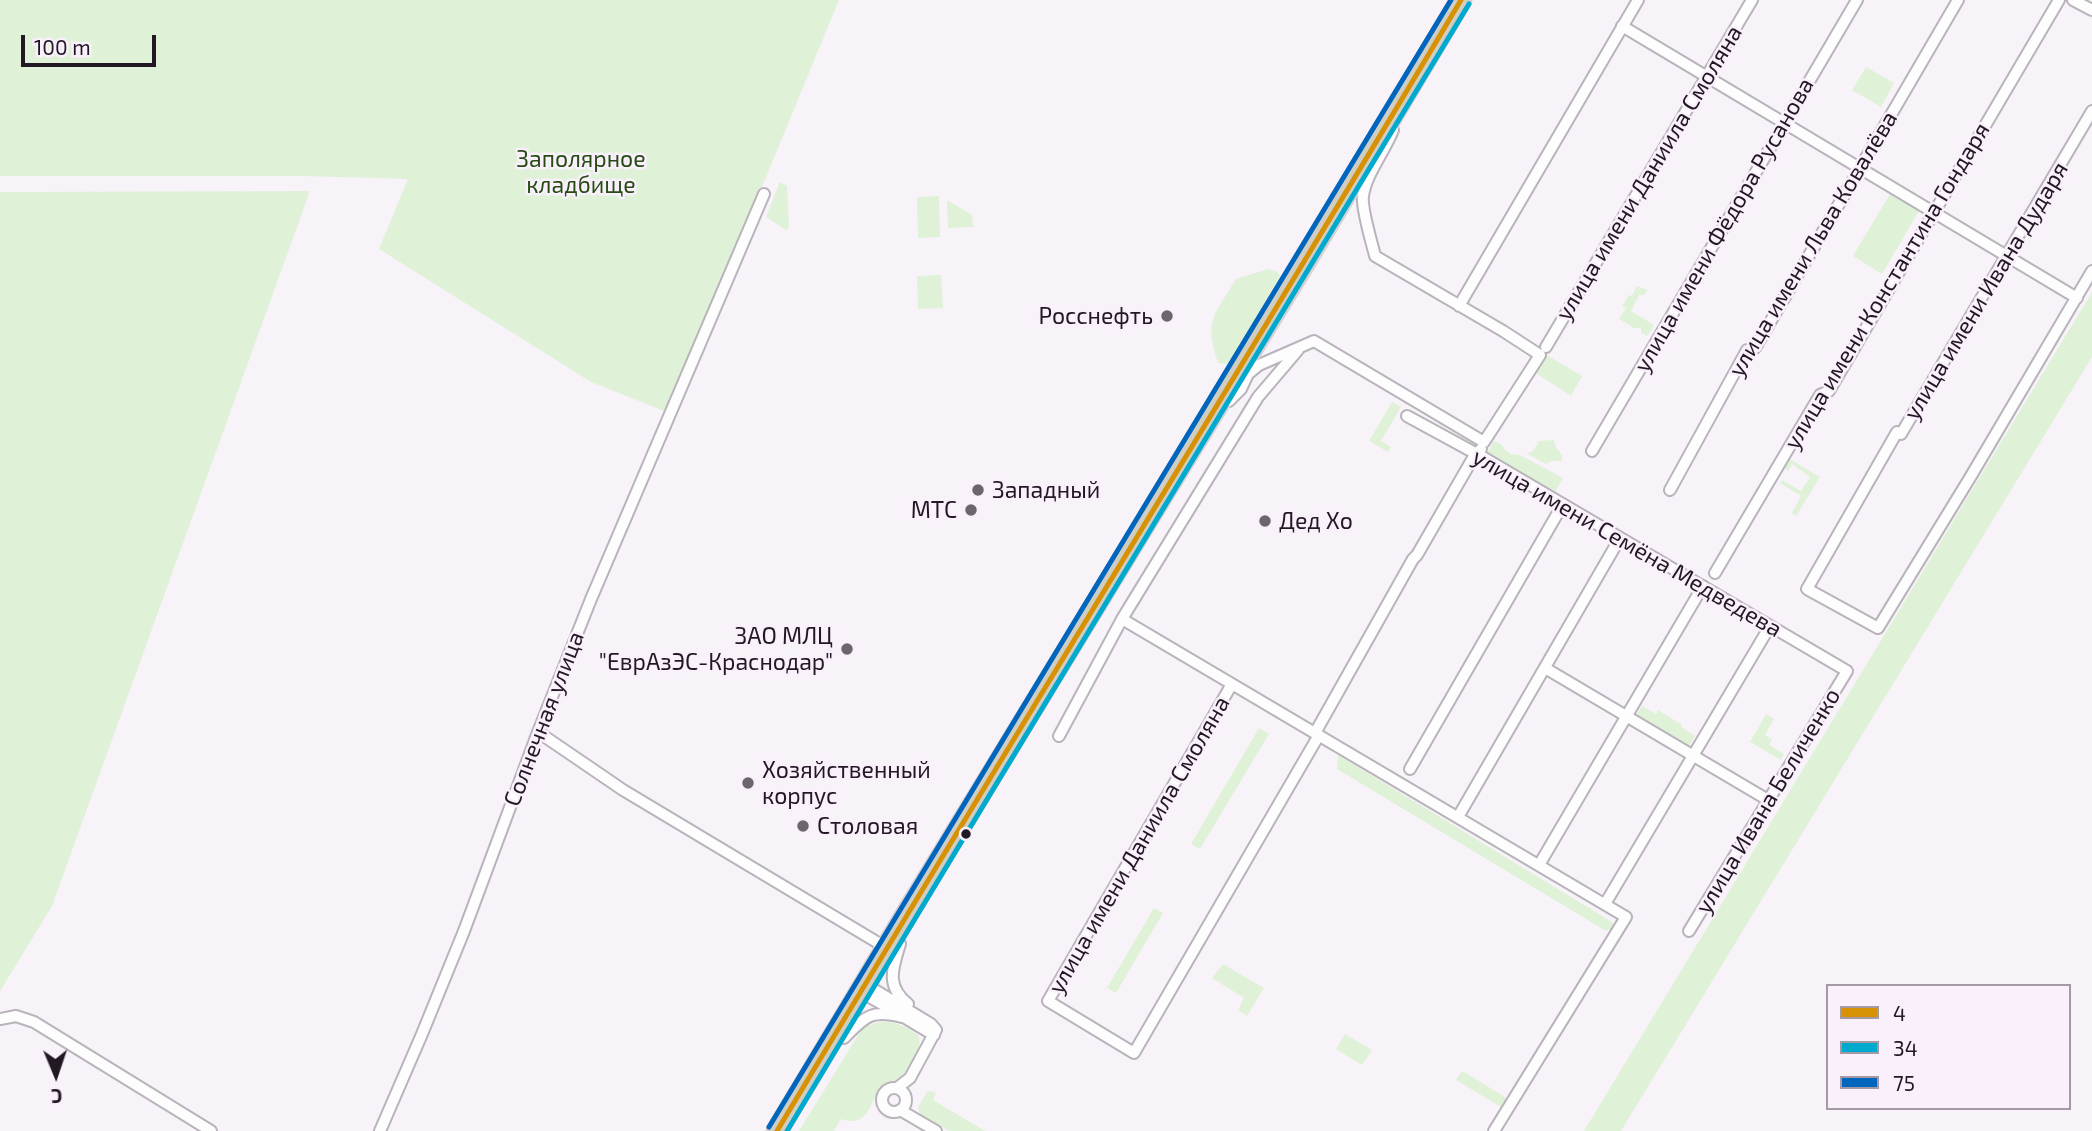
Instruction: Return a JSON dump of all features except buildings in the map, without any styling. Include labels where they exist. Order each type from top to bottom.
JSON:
[{"type":"highway","points":[[894,948],[902,920],[1293,282],[1461,0]]},
{"type":"highway","points":[[776,1131],[894,948],[1139,554],[1472,0]]},
{"type":"highway","points":[[788,1131],[844,1038],[868,987]]},
{"type":"street","points":[[1393,130],[1386,148],[1373,168],[1363,197],[1374,256],[1459,306],[1638,0]]},
{"type":"street","name":"улица имени Даниила Смоляна","points":[[1546,346],[1752,0]]},
{"type":"street","name":"улица имени Фёдора Русанова","points":[[1592,451],[1857,0]]},
{"type":"street","name":"улица имени Льва Ковалёва","points":[[1670,490],[1747,350],[1755,348],[1958,0]]},
{"type":"street","name":"улица имени Константина Гондаря","points":[[1714,573],[1820,395],[1829,391],[2059,0]]},
{"type":"street","points":[[2073,0],[2092,10]]},
{"type":"street","points":[[1622,26],[2077,298],[2092,271]]},
{"type":"street","name":"улица имени Ивана Дударя","points":[[2077,298],[1878,628],[1807,589],[2008,256],[2092,111]]},
{"type":"street","name":"Солнечная улица","points":[[380,1131],[464,931],[591,599],[764,194]]},
{"type":"street","name":"улица имени Даниила Смоляна","points":[[1232,684],[1048,1001],[1134,1053],[1317,734],[1413,559],[1418,555],[1473,458],[1540,355],[1459,306]]},
{"type":"street","points":[[1229,401],[1241,388],[1248,374],[1259,365],[1314,341],[1485,442]]},
{"type":"street","points":[[1059,736],[1122,620],[1258,397],[1300,348]]},
{"type":"street","name":"улица имени Семёна Медведева","points":[[1407,416],[1478,454],[1847,671]]},
{"type":"street","points":[[1410,769],[1563,504]]},
{"type":"street","points":[[1458,817],[1620,538]]},
{"type":"street","points":[[1539,866],[1703,586]]},
{"type":"street","points":[[1122,620],[1626,916],[1494,1131]]},
{"type":"street","points":[[1605,904],[1770,626]]},
{"type":"street","points":[[1545,668],[1768,800]]},
{"type":"street","name":"улица Ивана Беличенко","points":[[1689,931],[1847,671]]},
{"type":"street","points":[[538,732],[623,790],[864,935],[894,948],[894,988],[899,996],[925,1016],[933,1029]]},
{"type":"street","points":[[864,935],[889,931],[902,920]]},
{"type":"street","points":[[864,935],[872,955],[868,987]]},
{"type":"street","points":[[868,987],[933,1029]]},
{"type":"street","points":[[868,987],[906,1018]]},
{"type":"street","points":[[844,1038],[864,1018],[884,1014],[906,1018],[933,1029]]},
{"type":"street","points":[[0,1019],[16,1016],[34,1023],[211,1131]]},
{"type":"street","points":[[933,1029],[910,1078],[897,1088],[886,1090],[881,1100],[888,1111],[901,1110],[936,1131]]},
{"type":"street","points":[[897,1088],[904,1092],[906,1100],[901,1110]]},
{"type":"green space","name":"Заполярное кладбище","points":[[0,0],[839,0],[766,177],[664,411],[591,382],[379,249],[408,179],[302,176],[0,176]]},
{"type":"green space","points":[[1866,67],[1894,83],[1881,107],[1852,90]]},
{"type":"green space","points":[[780,182],[787,186],[789,228],[786,230],[766,217]]},
{"type":"green space","points":[[310,191],[52,906],[0,991],[0,192]]},
{"type":"green space","points":[[1890,194],[1919,211],[1882,274],[1853,256]]},
{"type":"green space","points":[[939,196],[940,237],[918,238],[917,197]]},
{"type":"green space","points":[[947,200],[972,215],[973,227],[948,228]]},
{"type":"green space","points":[[1268,269],[1278,272],[1280,276],[1228,364],[1218,363],[1212,337],[1217,310],[1236,279]]},
{"type":"green space","points":[[941,275],[943,308],[918,309],[917,276]]},
{"type":"green space","points":[[1637,286],[1647,290],[1644,295],[1639,295],[1631,311],[1654,325],[1647,336],[1641,333],[1641,328],[1634,328],[1619,319],[1626,308],[1622,306]]},
{"type":"green space","points":[[2092,292],[2092,357],[1621,1131],[1584,1131]]},
{"type":"green space","points":[[1545,354],[1582,376],[1571,396],[1534,372]]},
{"type":"green space","points":[[1392,402],[1401,407],[1381,441],[1391,447],[1388,452],[1369,441]]},
{"type":"green space","points":[[1554,440],[1562,455],[1562,461],[1546,464],[1527,454],[1533,451],[1539,441]]},
{"type":"green space","points":[[1494,441],[1511,454],[1520,455],[1563,478],[1555,492],[1487,453]]},
{"type":"green space","points":[[1790,459],[1820,477],[1796,516],[1792,513],[1801,496],[1780,483],[1782,480],[1801,491],[1810,477],[1792,464],[1788,471],[1784,468]]},
{"type":"green space","points":[[1642,706],[1656,714],[1658,710],[1695,736],[1688,748],[1636,716]]},
{"type":"green space","points":[[1766,714],[1774,719],[1765,735],[1772,739],[1769,745],[1784,754],[1781,760],[1750,742]]},
{"type":"green space","points":[[1259,728],[1269,734],[1200,849],[1191,844]]},
{"type":"green space","points":[[1338,755],[1612,922],[1612,931],[1606,931],[1337,769]]},
{"type":"green space","points":[[1154,908],[1163,913],[1116,993],[1107,988]]},
{"type":"green space","points":[[1223,964],[1264,988],[1247,1016],[1238,1010],[1244,998],[1212,978]]},
{"type":"green space","points":[[878,1022],[900,1025],[919,1036],[919,1049],[910,1068],[881,1088],[862,1118],[850,1121],[841,1119],[834,1131],[799,1131],[860,1032]]},
{"type":"green space","points":[[1345,1034],[1372,1050],[1362,1065],[1336,1049]]},
{"type":"green space","points":[[1464,1072],[1505,1097],[1501,1107],[1456,1080],[1460,1073]]},
{"type":"green space","points":[[927,1092],[936,1093],[933,1100],[985,1131],[949,1131],[920,1114],[918,1107]]},
{"type":"transit line","name":"75","points":[[769,1127],[1451,0]]},
{"type":"transit line","name":"4","points":[[777,1131],[1461,0]]},
{"type":"transit line","name":"34","points":[[787,1131],[1469,4]]},
{"type":"place","name":"Росснефть","points":[[1167,316]]},
{"type":"place","name":"Западный","points":[[978,490]]},
{"type":"place","name":"МТС","points":[[971,510]]},
{"type":"place","name":"Дед Хо","points":[[1265,521]]},
{"type":"place","name":"ЗАО МЛЦ \"ЕврАзЭС-Краснодар\"","points":[[847,649]]},
{"type":"place","name":"Хозяйственный корпус","points":[[748,783]]},
{"type":"place","name":"Столовая","points":[[803,826]]}]
